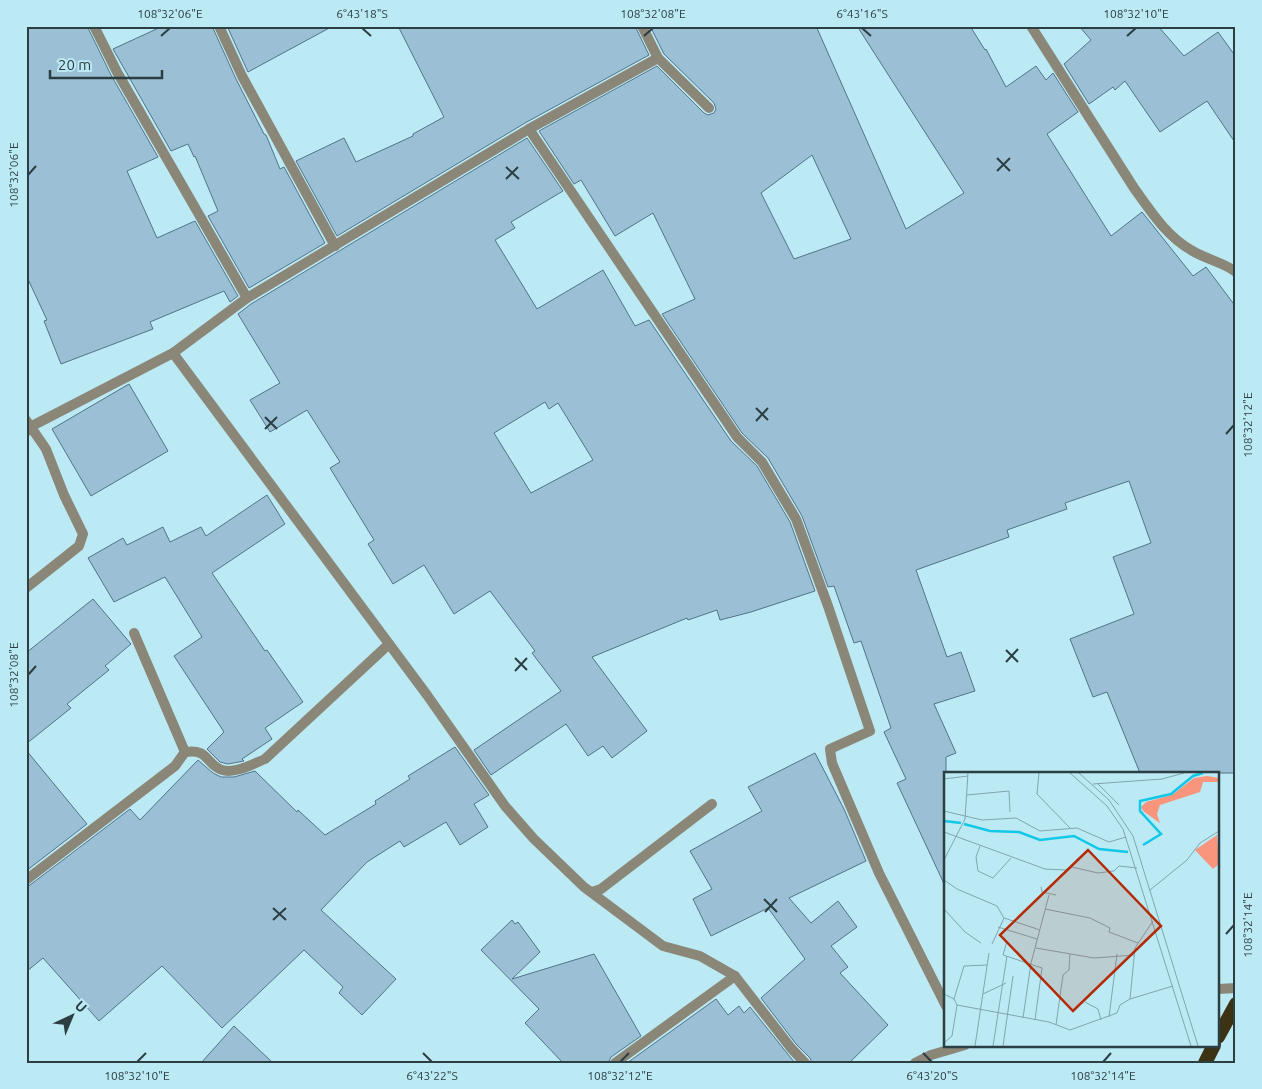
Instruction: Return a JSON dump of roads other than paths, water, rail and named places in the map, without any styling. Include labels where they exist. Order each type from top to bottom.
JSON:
[{"type":"highway","points":[[1220,1033],[1236,1004]]},
{"type":"highway","points":[[1205,1063],[1214,1046]]},
{"type":"street","points":[[94,26],[122,80],[247,298]]},
{"type":"street","points":[[219,26],[242,76],[335,246]]},
{"type":"street","points":[[642,26],[658,58],[709,108]]},
{"type":"street","points":[[1031,26],[1134,188],[1174,239],[1190,250],[1236,272]]},
{"type":"street","points":[[26,588],[79,546],[83,534],[61,488],[46,449],[28,426],[173,353],[247,298],[529,129],[658,58]]},
{"type":"street","points":[[529,129],[737,437],[762,462],[796,519],[828,606],[870,731],[830,749],[832,763],[879,873],[944,1002]]},
{"type":"street","points":[[173,353],[389,644],[505,806],[534,839],[592,892],[663,946],[700,956],[735,976],[791,1048],[805,1063]]},
{"type":"street","points":[[134,633],[185,752]]},
{"type":"street","points":[[185,752],[197,752],[218,768],[226,770],[240,768],[265,759],[389,644]]},
{"type":"street","points":[[26,880],[175,766],[185,752]]},
{"type":"street","points":[[592,892],[601,890],[712,804]]},
{"type":"street","points":[[615,1063],[735,976]]},
{"type":"street","points":[[1220,989],[1236,988]]},
{"type":"street","points":[[915,1063],[931,1055],[962,1046]]}]
